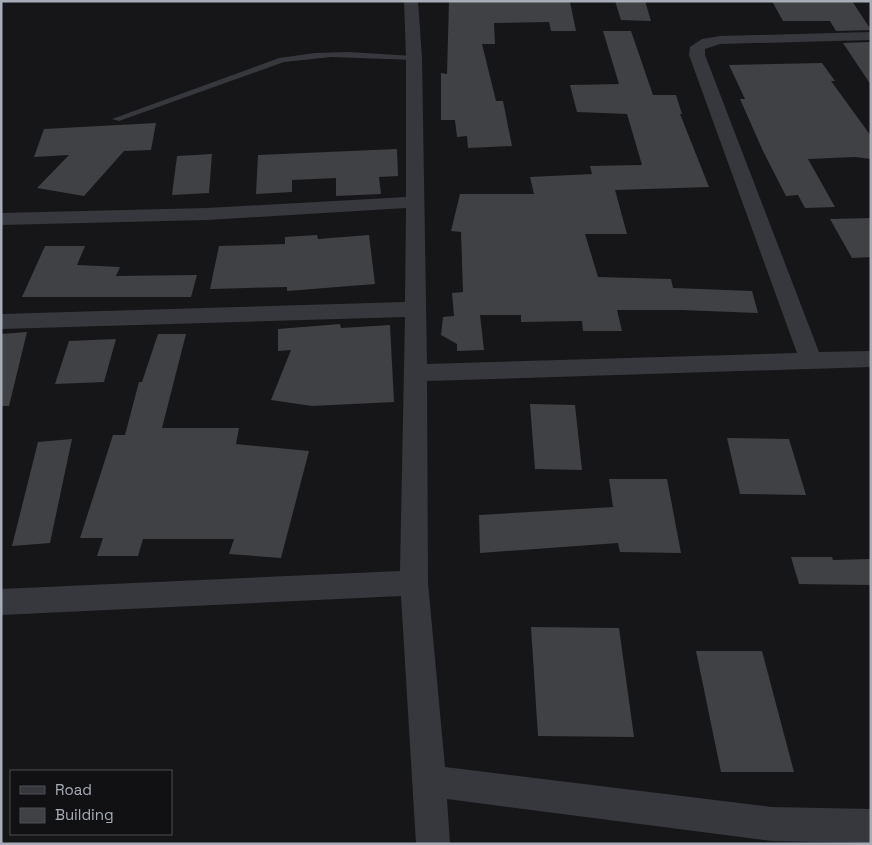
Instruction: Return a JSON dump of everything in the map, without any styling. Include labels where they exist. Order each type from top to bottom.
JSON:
[{"type":"street","points":[[411,1],[414,58],[416,309],[414,583],[430,781],[433,844]]},
{"type":"street","points":[[811,360],[725,134],[697,56],[697,47],[707,42],[720,40],[871,36]]},
{"type":"street","points":[[1,219],[216,214],[313,210],[414,202]]},
{"type":"street","points":[[1,322],[416,309]]},
{"type":"street","points":[[415,372],[616,368],[871,359]]},
{"type":"street","points":[[1,602],[414,583]]},
{"type":"street","points":[[430,781],[772,824],[871,826]]},
{"type":"lane","points":[[116,119],[298,56],[352,53],[414,58]]},
{"type":"building","points":[[449,1],[570,2],[576,31],[551,31],[549,22],[494,23],[495,44],[482,44],[496,101],[503,101],[512,146],[468,148],[467,136],[457,137],[455,120],[441,120],[441,73],[447,74]]},
{"type":"building","points":[[615,1],[645,1],[651,21],[621,20]]},
{"type":"building","points":[[772,1],[852,1],[871,30],[836,31],[830,21],[783,21]]},
{"type":"building","points":[[603,31],[631,31],[653,95],[676,95],[682,114],[680,114],[709,187],[615,190],[627,234],[585,234],[598,277],[671,279],[673,288],[752,291],[758,313],[617,310],[622,331],[583,331],[582,321],[521,322],[521,315],[480,315],[484,350],[457,351],[457,344],[441,335],[443,317],[454,316],[452,293],[463,292],[461,232],[451,231],[460,194],[534,194],[530,177],[592,174],[590,166],[642,165],[627,114],[577,112],[570,85],[619,84]]},
{"type":"building","points":[[871,42],[871,85],[843,43]]},
{"type":"building","points":[[822,63],[835,81],[831,81],[871,136],[871,159],[855,157],[808,159],[835,207],[805,208],[798,195],[786,196],[740,99],[745,99],[729,65]]},
{"type":"building","points":[[156,123],[151,150],[124,151],[84,196],[37,188],[69,155],[34,157],[44,129]]},
{"type":"building","points":[[397,149],[398,176],[379,177],[381,194],[336,196],[336,178],[292,180],[292,192],[256,194],[258,155]]},
{"type":"building","points":[[212,154],[209,193],[172,195],[177,156]]},
{"type":"building","points":[[871,218],[871,257],[852,258],[830,219]]},
{"type":"building","points":[[317,235],[318,239],[369,235],[375,284],[287,291],[287,287],[210,289],[219,246],[285,244],[285,237]]},
{"type":"building","points":[[45,246],[85,246],[77,265],[120,267],[116,276],[197,275],[191,297],[22,297]]},
{"type":"building","points":[[340,324],[341,328],[390,325],[394,402],[312,406],[271,400],[291,350],[278,351],[278,329]]},
{"type":"building","points":[[27,332],[9,406],[1,406],[1,334]]},
{"type":"building","points":[[158,334],[186,334],[162,428],[239,428],[236,444],[309,451],[281,558],[229,554],[234,539],[143,539],[138,556],[97,556],[103,538],[80,538],[113,435],[125,435],[139,382],[142,382]]},
{"type":"building","points":[[116,339],[104,382],[55,384],[69,341]]},
{"type":"building","points":[[530,404],[575,405],[582,470],[535,469]]},
{"type":"building","points":[[727,438],[789,439],[806,495],[740,494]]},
{"type":"building","points":[[72,439],[50,543],[12,546],[38,442]]},
{"type":"building","points":[[609,479],[667,479],[681,553],[620,552],[618,543],[480,553],[479,515],[613,507]]},
{"type":"building","points":[[791,557],[832,557],[833,560],[871,559],[871,585],[799,584]]},
{"type":"building","points":[[531,627],[619,628],[634,737],[538,736]]},
{"type":"building","points":[[696,651],[762,651],[794,772],[721,772]]}]
